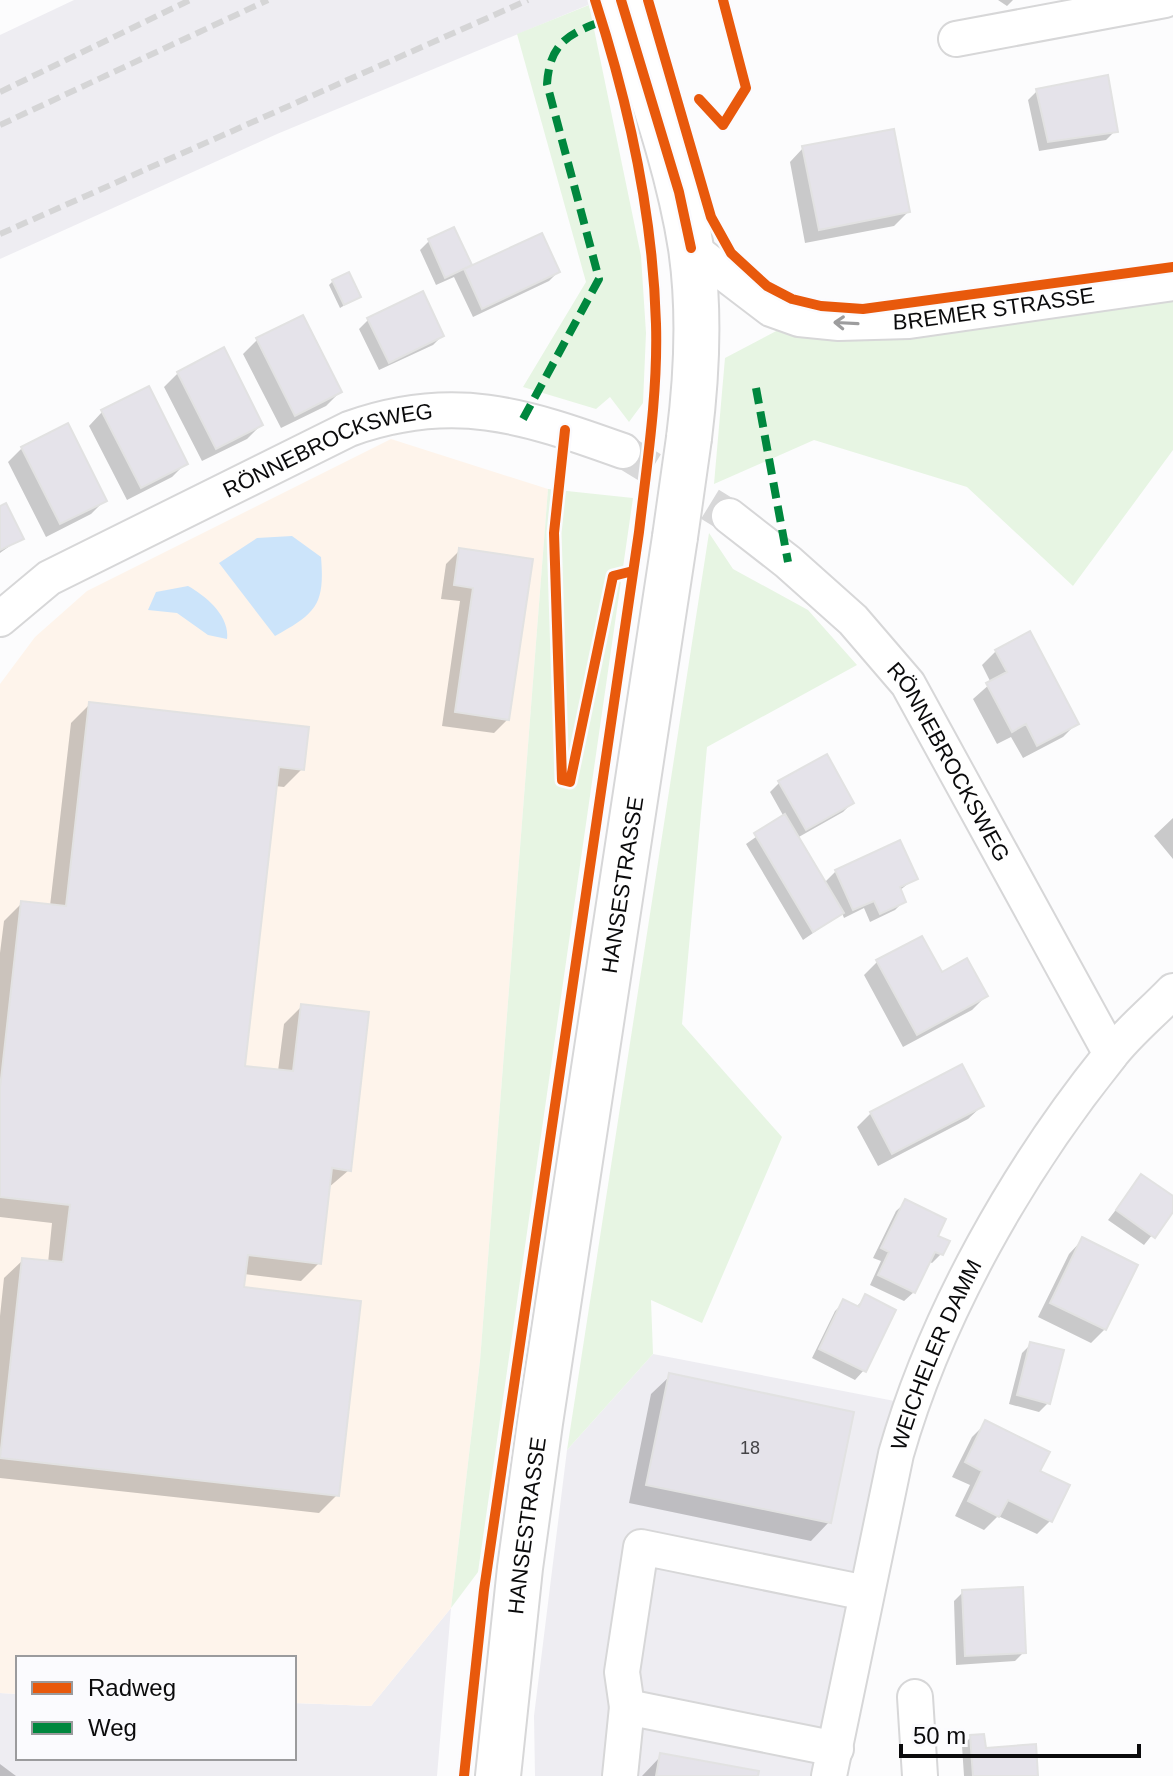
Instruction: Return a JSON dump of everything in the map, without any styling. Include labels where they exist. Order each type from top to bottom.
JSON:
[{"type":"main road","name":"HANSESTRASSE","points":[[498,1776],[532,1481],[675,537],[689,438],[696,354],[691,248],[679,192],[621,0]]},
{"type":"street","points":[[956,39],[1165,0]]},
{"type":"street","name":"BREMER STRASSE","points":[[691,248],[771,309],[799,319],[839,323],[909,321],[1173,283]]},
{"type":"street","name":"RÖNNEBROCKSWEG","points":[[0,601],[349,429],[392,414],[433,409],[481,412],[565,430],[623,451]]},
{"type":"street","name":"RÖNNEBROCKSWEG","points":[[729,516],[788,562],[853,620],[908,684],[1111,1054]]},
{"type":"street","name":"RÖNNEBROCKSWEG","points":[[0,619],[49,578]]},
{"type":"street","name":"WEICHELER DAMM","points":[[832,1762],[866,1593],[910,1404],[949,1317],[1007,1204],[1060,1122],[1111,1054],[1173,991]]},
{"type":"street","points":[[620,1776],[627,1707],[622,1672],[641,1547],[866,1593]]},
{"type":"street","points":[[915,1697],[920,1776]]},
{"type":"street","points":[[627,1707],[832,1762]]},
{"type":"shaded area","points":[[74,0],[600,0],[277,134],[0,259],[0,35]]},
{"type":"shaded area","points":[[391,439],[548,489],[480,1361],[451,1608],[371,1706],[296,1703],[296,1656],[16,1656],[16,1694],[0,1693],[0,684],[35,637],[87,591]]},
{"type":"shaded area","points":[[653,1354],[910,1404],[829,1776],[535,1776],[534,1716],[567,1450]]},
{"type":"shaded area","points":[[451,1608],[437,1776],[0,1776],[0,1693],[16,1694],[16,1760],[296,1760],[296,1703],[371,1706]]},
{"type":"green space","points":[[589,5],[641,256],[646,333],[643,403],[629,422],[610,397],[596,409],[523,387],[586,282],[517,34]]},
{"type":"green space","points":[[1173,283],[1173,450],[1073,586],[967,487],[814,440],[714,484],[725,358],[799,319]]},
{"type":"green space","points":[[548,489],[633,498],[478,1572],[451,1608],[480,1361]]},
{"type":"green space","points":[[709,533],[733,569],[808,610],[857,665],[707,747],[682,1024],[782,1137],[702,1323],[651,1300],[653,1354],[567,1450]]},
{"type":"water","points":[[292,536],[321,557],[321,586],[319,597],[309,614],[275,636],[219,563],[257,538]]},
{"type":"water","points":[[188,586],[209,601],[221,615],[227,639],[208,635],[177,613],[148,610],[156,592]]},
{"type":"building","points":[[1108,75],[1118,132],[1048,142],[1036,89]]},
{"type":"building","points":[[894,129],[910,212],[819,230],[802,146]]},
{"type":"building","points":[[454,227],[472,265],[445,278],[428,239]]},
{"type":"building","points":[[542,233],[560,272],[482,309],[464,269]]},
{"type":"building","points":[[349,272],[361,297],[344,305],[332,280]]},
{"type":"building","points":[[423,291],[444,336],[389,363],[367,318]]},
{"type":"building","points":[[303,315],[342,392],[295,416],[256,338]]},
{"type":"building","points":[[224,347],[263,425],[216,449],[177,372]]},
{"type":"building","points":[[149,386],[188,464],[141,488],[101,410]]},
{"type":"building","points":[[68,423],[107,501],[60,524],[21,447]]},
{"type":"building","points":[[6,503],[24,539],[0,550],[0,506]]},
{"type":"building","points":[[459,548],[533,559],[509,720],[455,712],[473,588],[454,585]]},
{"type":"building","points":[[1030,631],[1079,724],[1037,746],[1026,724],[1012,732],[986,683],[1007,672],[995,650]]},
{"type":"building","points":[[89,702],[309,727],[304,770],[279,767],[245,1066],[293,1071],[301,1004],[369,1012],[351,1171],[332,1168],[321,1264],[248,1255],[244,1287],[361,1301],[339,1496],[0,1458],[22,1258],[63,1262],[70,1205],[0,1197],[0,1088],[21,901],[66,906]]},
{"type":"building","points":[[827,754],[854,803],[806,830],[778,781]]},
{"type":"building","points":[[785,814],[844,913],[813,932],[754,833]]},
{"type":"building","points":[[900,840],[918,879],[900,887],[906,902],[880,914],[874,901],[853,910],[835,870]]},
{"type":"building","points":[[922,936],[942,972],[967,958],[988,996],[917,1035],[876,960]]},
{"type":"building","points":[[962,1064],[984,1106],[892,1154],[870,1112]]},
{"type":"building","points":[[1141,1174],[1173,1196],[1173,1212],[1155,1238],[1116,1210]]},
{"type":"building","points":[[905,1199],[946,1219],[938,1236],[950,1241],[943,1255],[935,1252],[915,1293],[878,1275],[889,1252],[881,1248]]},
{"type":"building","points":[[1082,1237],[1138,1265],[1106,1330],[1050,1303]]},
{"type":"building","points":[[865,1294],[896,1310],[866,1372],[819,1349],[843,1299],[859,1307]]},
{"type":"building","points":[[1030,1342],[1064,1350],[1050,1404],[1017,1395]]},
{"type":"building","points":[[669,1373],[854,1412],[831,1523],[646,1485]]},
{"type":"building","points":[[985,1420],[1050,1452],[1040,1471],[1070,1485],[1052,1522],[1008,1500],[999,1517],[968,1501],[982,1471],[965,1462]]},
{"type":"building","points":[[1023,1587],[1026,1653],[965,1656],[962,1590]]},
{"type":"building","points":[[984,1734],[986,1748],[1036,1744],[1038,1776],[973,1776],[970,1735]]},
{"type":"building","points":[[660,1753],[759,1771],[758,1776],[656,1776]]},
{"type":"tunnel","points":[[623,451],[729,516]]},
{"type":"railway","points":[[0,92],[190,0]]},
{"type":"railway","points":[[0,125],[268,0]]},
{"type":"railway","points":[[0,234],[528,0]]},
{"type":"marked path","points":[[523,419],[599,279],[547,84],[549,69],[565,40],[608,19]]},
{"type":"marked path","points":[[756,388],[788,562]]},
{"type":"cycle path","points":[[464,1776],[484,1590],[639,532],[654,402],[654,283],[644,201],[628,120],[595,0]]},
{"type":"cycle path","points":[[621,0],[679,192],[691,248]]},
{"type":"cycle path","points":[[648,0],[711,217],[731,253],[767,286],[792,299],[821,306],[863,309],[1173,267]]},
{"type":"cycle path","points":[[699,99],[723,125],[746,88],[723,0]]},
{"type":"cycle path","points":[[565,430],[554,533],[562,780],[570,782],[613,576],[633,571]]}]
